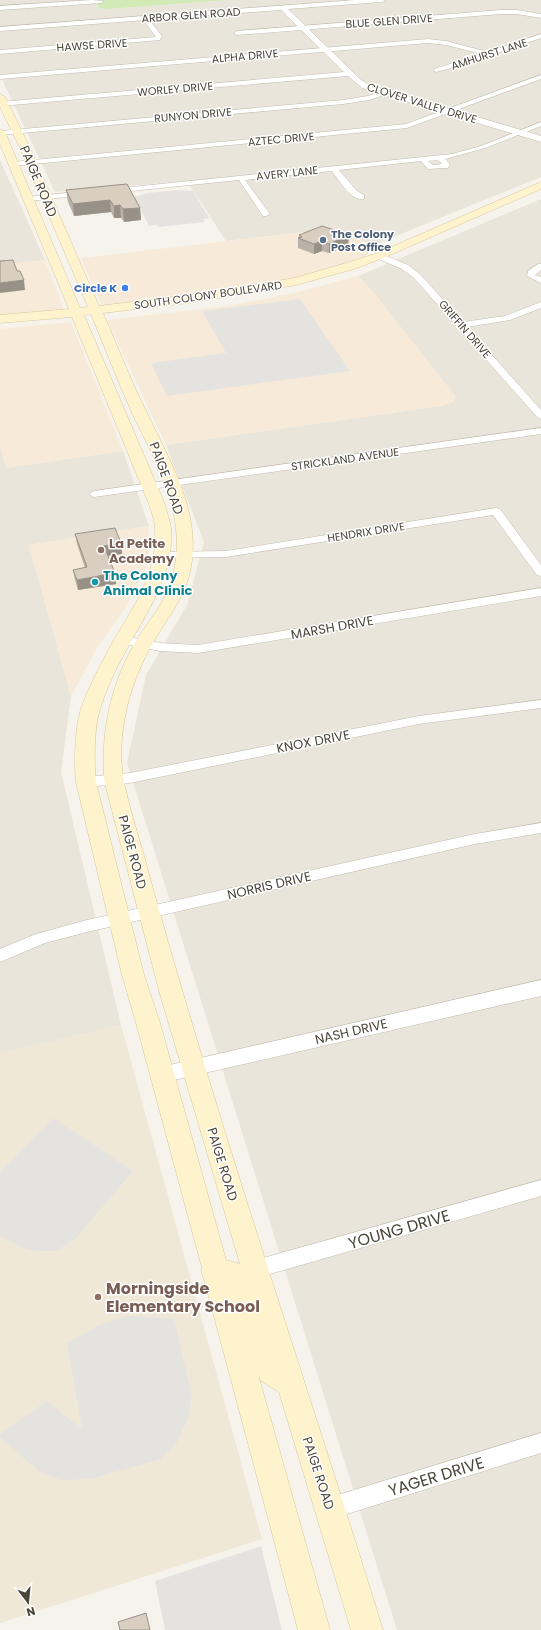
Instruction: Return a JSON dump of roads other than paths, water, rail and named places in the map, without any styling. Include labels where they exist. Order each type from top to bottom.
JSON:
[{"type":"main road","name":"PAIGE ROAD","points":[[1,102],[31,162],[96,313],[158,450],[172,484],[181,516],[185,540],[180,581],[173,598],[142,646],[126,680],[114,727],[112,758],[114,780],[162,960],[290,1382],[331,1508],[367,1630]]},
{"type":"main road","name":"PAIGE ROAD","points":[[0,133],[150,486],[163,527],[161,554],[157,577],[148,597],[123,640],[99,687],[89,714],[84,762],[86,782],[119,919],[214,1270],[314,1630]]},
{"type":"main road","name":"SOUTH COLONY BOULEVARD","points":[[266,291],[305,287],[332,279],[484,214],[541,185]]},
{"type":"main road","name":"SOUTH COLONY BOULEVARD","points":[[484,214],[541,193]]},
{"type":"main road","name":"SOUTH COLONY BOULEVARD","points":[[0,326],[77,315],[212,303],[266,291],[315,276],[384,258]]},
{"type":"main road","points":[[56,264],[73,260]]},
{"type":"main road","points":[[315,276],[332,279]]},
{"type":"main road","name":"SOUTH COLONY BOULEVARD","points":[[0,319],[77,315]]},
{"type":"main road","points":[[109,392],[130,390]]},
{"type":"main road","points":[[214,1270],[239,1276],[248,1290],[271,1371],[290,1382]]},
{"type":"street","name":"ARBOR GLEN ROAD","points":[[0,29],[382,0]]},
{"type":"street","points":[[0,8],[101,1]]},
{"type":"street","name":"CLOVER VALLEY DRIVE","points":[[283,8],[358,82],[365,86],[541,139]]},
{"type":"street","name":"BLUE GLEN DRIVE","points":[[237,33],[303,27],[475,17],[513,11],[541,16]]},
{"type":"street","points":[[475,17],[483,21]]},
{"type":"street","name":"HAWSE DRIVE","points":[[0,52],[158,39],[158,36],[145,18]]},
{"type":"street","name":"AMHURST LANE","points":[[436,70],[453,66],[541,36]]},
{"type":"street","name":"ALPHA DRIVE","points":[[0,76],[436,41],[489,54]]},
{"type":"street","name":"WORLEY DRIVE","points":[[1,102],[350,74]]},
{"type":"street","name":"AZTEC DRIVE","points":[[13,164],[397,128],[412,125],[449,112],[541,77]]},
{"type":"street","name":"RUNYON DRIVE","points":[[0,133],[344,102],[369,98],[385,93]]},
{"type":"street","name":"AVERY LANE","points":[[28,199],[440,158],[475,150],[541,124]]},
{"type":"street","points":[[334,168],[354,193],[361,196]]},
{"type":"street","points":[[240,177],[266,214]]},
{"type":"street","name":"GRIFFIN DRIVE","points":[[384,258],[405,267],[418,276],[541,416]]},
{"type":"street","points":[[541,266],[531,273],[531,276],[541,280]]},
{"type":"street","points":[[462,325],[507,318],[541,305]]},
{"type":"street","name":"STRICKLAND AVENUE","points":[[94,494],[541,431]]},
{"type":"street","name":"HENDRIX DRIVE","points":[[161,554],[226,554],[496,511],[541,573]]},
{"type":"street","name":"MARSH DRIVE","points":[[123,640],[142,646],[175,649],[198,649],[541,592]]},
{"type":"street","name":"KNOX DRIVE","points":[[86,782],[130,778],[418,720],[541,704]]},
{"type":"street","name":"NORRIS DRIVE","points":[[0,956],[41,938],[119,919],[475,839],[541,828]]},
{"type":"street","name":"NASH DRIVE","points":[[161,1075],[541,988]]},
{"type":"street","name":"YOUNG DRIVE","points":[[256,1269],[541,1188]]},
{"type":"street","name":"YAGER DRIVE","points":[[331,1508],[541,1443]]},
{"type":"place","name":"The Colony Post Office","points":[[323,240]]},
{"type":"place","name":"Circle K","points":[[125,288]]},
{"type":"place","name":"La Petite Academy","points":[[101,550]]},
{"type":"place","name":"The Colony Animal Clinic","points":[[95,582]]},
{"type":"place","name":"Morningside Elementary School","points":[[98,1297]]}]
